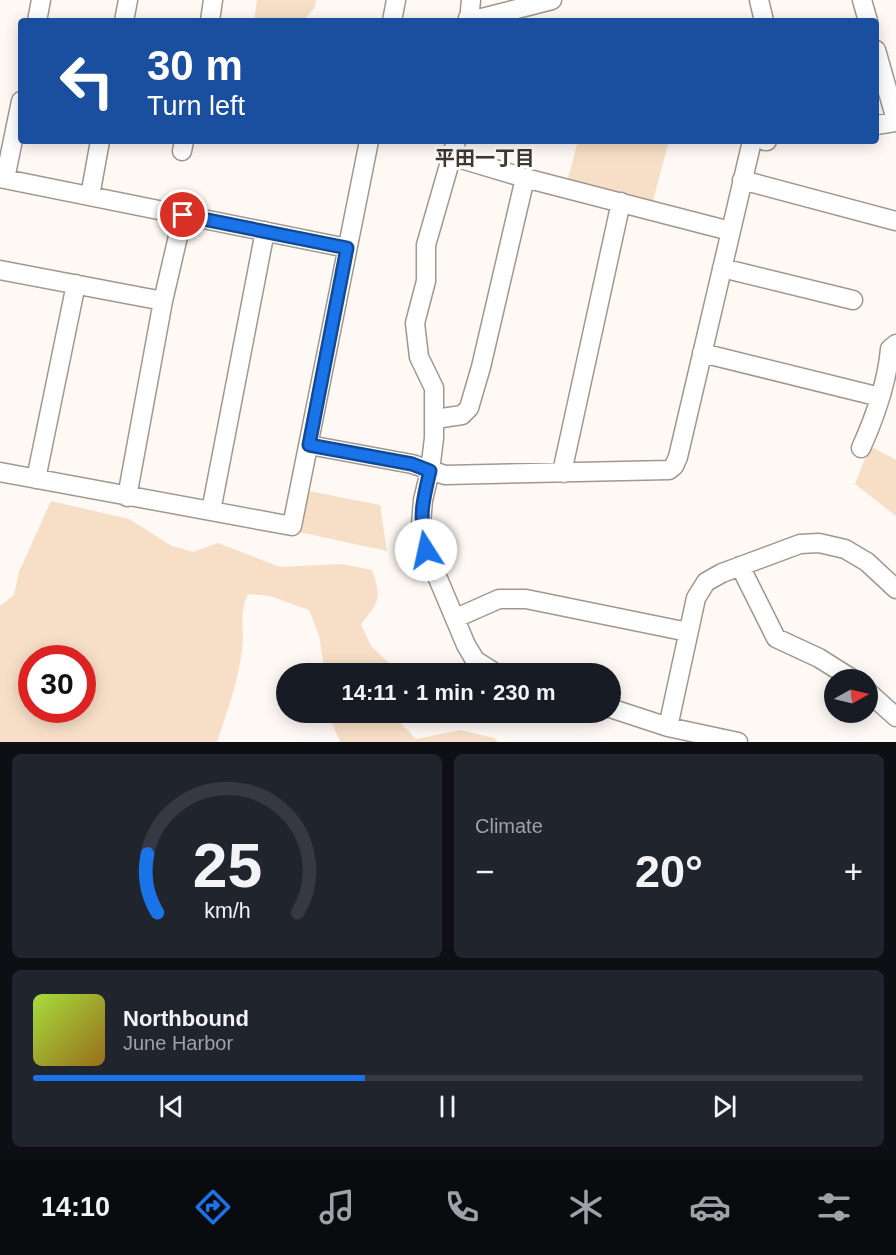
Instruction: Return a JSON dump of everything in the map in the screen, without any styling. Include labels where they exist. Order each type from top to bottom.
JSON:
[{"type":"street","points":[[38,18],[41,0]]},
{"type":"street","points":[[125,18],[128,0]]},
{"type":"street","points":[[210,18],[213,0]]},
{"type":"street","points":[[393,18],[396,0]]},
{"type":"street","points":[[468,18],[471,0]]},
{"type":"street","points":[[482,18],[552,0]]},
{"type":"street","points":[[759,0],[763,18]]},
{"type":"street","points":[[862,0],[867,18]]},
{"type":"street","points":[[879,61],[896,121],[879,124]]},
{"type":"street","points":[[18,114],[3,178],[347,248]]},
{"type":"street","points":[[90,196],[99,144]]},
{"type":"street","points":[[0,472],[292,526],[368,144]]},
{"type":"street","points":[[309,445],[412,464],[445,475],[669,470],[674,466],[678,457],[751,144]]},
{"type":"street","points":[[480,663],[475,660],[466,645],[426,550],[421,524],[423,500],[430,471],[434,388],[419,357],[415,323],[426,281],[426,245],[453,149],[525,178],[730,231]]},
{"type":"street","points":[[434,416],[442,418],[462,415],[469,408],[482,368],[525,178]]},
{"type":"street","points":[[742,180],[896,221]]},
{"type":"street","points":[[564,473],[564,463],[621,202]]},
{"type":"street","points":[[127,497],[163,301],[183,215]]},
{"type":"street","points":[[211,511],[265,231]]},
{"type":"street","points":[[722,268],[853,300]]},
{"type":"street","points":[[0,270],[163,301]]},
{"type":"street","points":[[36,478],[76,284]]},
{"type":"street","points":[[861,448],[874,419],[889,366],[890,349],[896,344]]},
{"type":"street","points":[[702,353],[880,397]]},
{"type":"street","points":[[668,727],[696,598],[706,582],[740,566],[800,544],[819,543],[845,549],[893,581]]},
{"type":"street","points":[[740,566],[776,638],[819,658],[836,669]]},
{"type":"street","points":[[456,618],[499,599],[526,599],[688,632]]},
{"type":"street","points":[[878,701],[896,717]]},
{"type":"street","points":[[621,712],[668,727],[738,742]]},
{"type":"shaded area","points":[[257,0],[316,0],[315,7],[306,18],[254,18]]},
{"type":"shaded area","points":[[577,144],[668,144],[652,204],[567,182]]},
{"type":"shaded area","points":[[870,446],[896,460],[896,516],[855,484]]},
{"type":"shaded area","points":[[309,491],[380,505],[387,551],[299,532]]},
{"type":"shaded area","points":[[51,501],[129,519],[172,546],[193,552],[218,543],[280,567],[341,564],[372,570],[377,587],[377,600],[372,611],[361,624],[371,646],[389,663],[323,663],[319,635],[309,610],[270,596],[248,594],[243,609],[243,642],[238,674],[217,742],[0,742],[0,606],[14,595],[19,572]]},
{"type":"shaded area","points":[[332,723],[401,723],[416,739],[460,730],[494,738],[498,742],[340,742]]},
{"type":"district","name":"平田一丁目","points":[[485,158]]},
{"type":"route","points":[[183,215],[347,248],[309,445],[412,464],[430,471],[423,500],[421,524],[426,550]]}]
